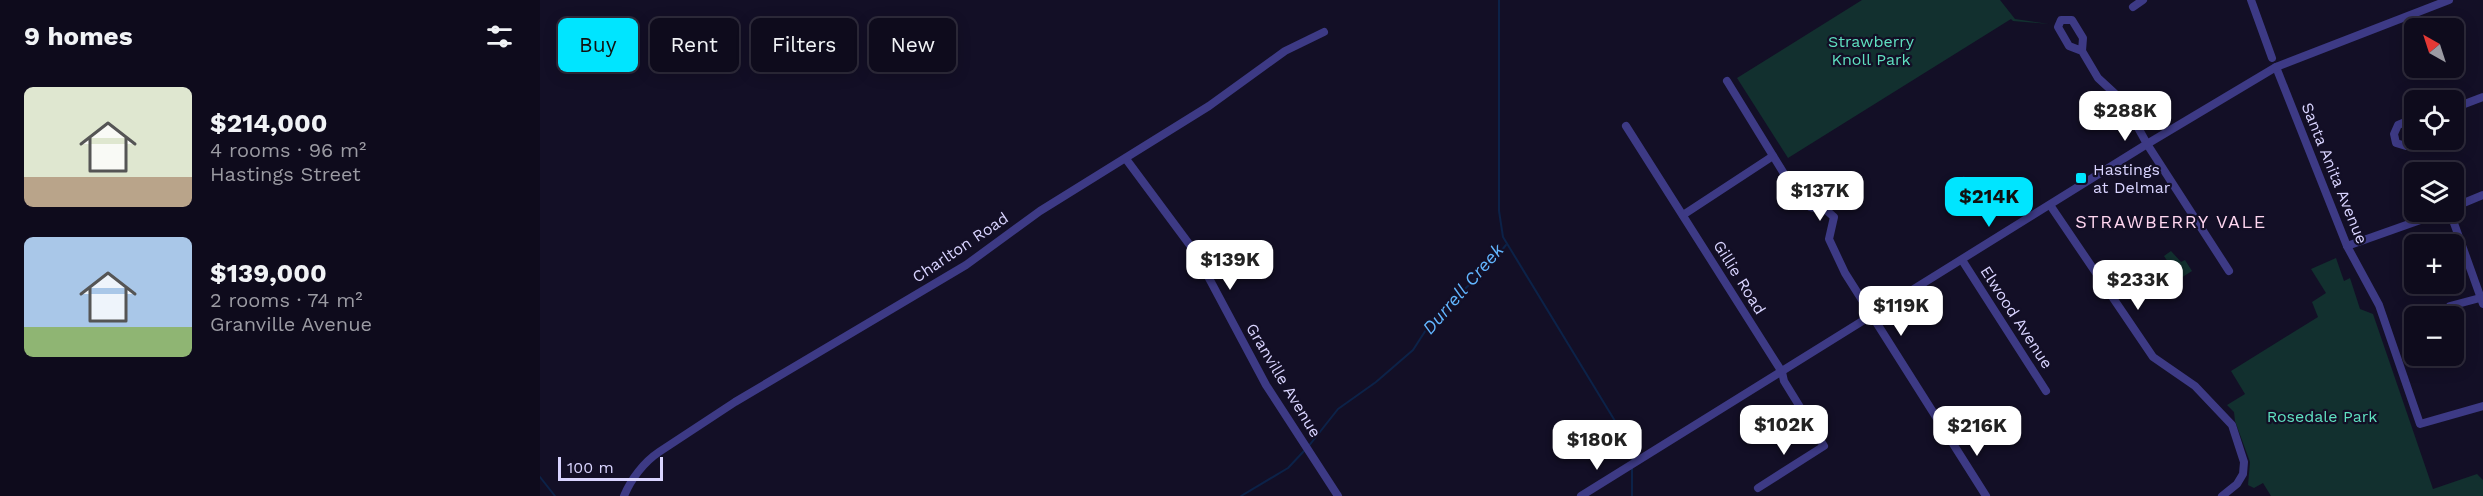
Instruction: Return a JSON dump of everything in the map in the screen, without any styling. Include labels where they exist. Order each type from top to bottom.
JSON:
[{"type":"street","points":[[2133,7],[2143,0]]},
{"type":"street","name":"Santa Anita Avenue","points":[[2251,0],[2347,246],[2379,305],[2420,424],[2483,406]]},
{"type":"street","points":[[1581,496],[1873,316],[2274,63],[2449,0]]},
{"type":"street","name":"Charlton Road","points":[[624,496],[628,486],[649,459],[735,402],[966,265],[1040,211],[1209,106],[1286,51],[1324,32]]},
{"type":"street","points":[[2082,51],[2098,78],[2124,102],[2146,144],[2229,271]]},
{"type":"street","points":[[1727,81],[1803,200],[1810,207],[1826,210],[1834,217],[1830,239],[1845,273],[1986,496]]},
{"type":"street","points":[[2464,104],[2483,97]]},
{"type":"street","points":[[2404,123],[2398,125],[2394,134],[2396,143],[2404,145]]},
{"type":"street","name":"Gillie Road","points":[[1626,126],[1782,372],[1784,381],[1824,446],[1758,488]]},
{"type":"street","points":[[1683,215],[1773,156]]},
{"type":"street","name":"Granville Avenue","points":[[1126,159],[1195,252],[1266,385],[1338,496]]},
{"type":"street","points":[[2464,203],[2483,195]]},
{"type":"street","points":[[2050,205],[2153,357],[2195,386],[2225,415],[2232,425],[2244,462],[2243,474],[2237,484],[2222,496]]},
{"type":"street","points":[[2347,246],[2415,222]]},
{"type":"street","points":[[2450,306],[2482,301],[2454,222]]},
{"type":"street","name":"Elwood Avenue","points":[[1962,260],[2046,391]]},
{"type":"green space","name":"Strawberry Knoll Park","points":[[1862,0],[2000,0],[2015,19],[2049,24],[2011,19],[1788,158],[1737,78]]},
{"type":"green space","points":[[2171,251],[2181,262],[2185,260],[2192,271],[2173,283],[2166,272],[2172,268],[2164,256]]},
{"type":"green space","name":"Rosedale Park","points":[[2336,258],[2344,281],[2350,278],[2360,309],[2373,314],[2433,489],[2477,474],[2483,480],[2483,496],[2271,496],[2263,483],[2254,488],[2248,485],[2250,462],[2234,412],[2227,405],[2245,394],[2231,371],[2318,317],[2312,302],[2326,293],[2311,269]]},
{"type":"building","points":[[1964,176],[1976,194],[1967,199],[1956,181]]},
{"type":"waterway","name":"Durrell Creek","points":[[1499,0],[1499,211],[1503,237],[1629,444],[1632,460]]},
{"type":"waterway","name":"Durrell Creek","points":[[1308,447],[1338,409],[1376,382],[1413,350],[1433,319],[1488,267],[1506,245]]},
{"type":"waterway","name":"Durrell Creek","points":[[1241,496],[1288,468],[1304,451]]},
{"type":"waterway","points":[[1632,466],[1632,496]]},
{"type":"waterway","name":"Durrell Creek","points":[[540,477],[555,496]]},
{"type":"place","name":"Hastings at Delmar","points":[[2081,178]]},
{"type":"district","name":"STRAWBERRY VALE","points":[[2171,222]]}]
